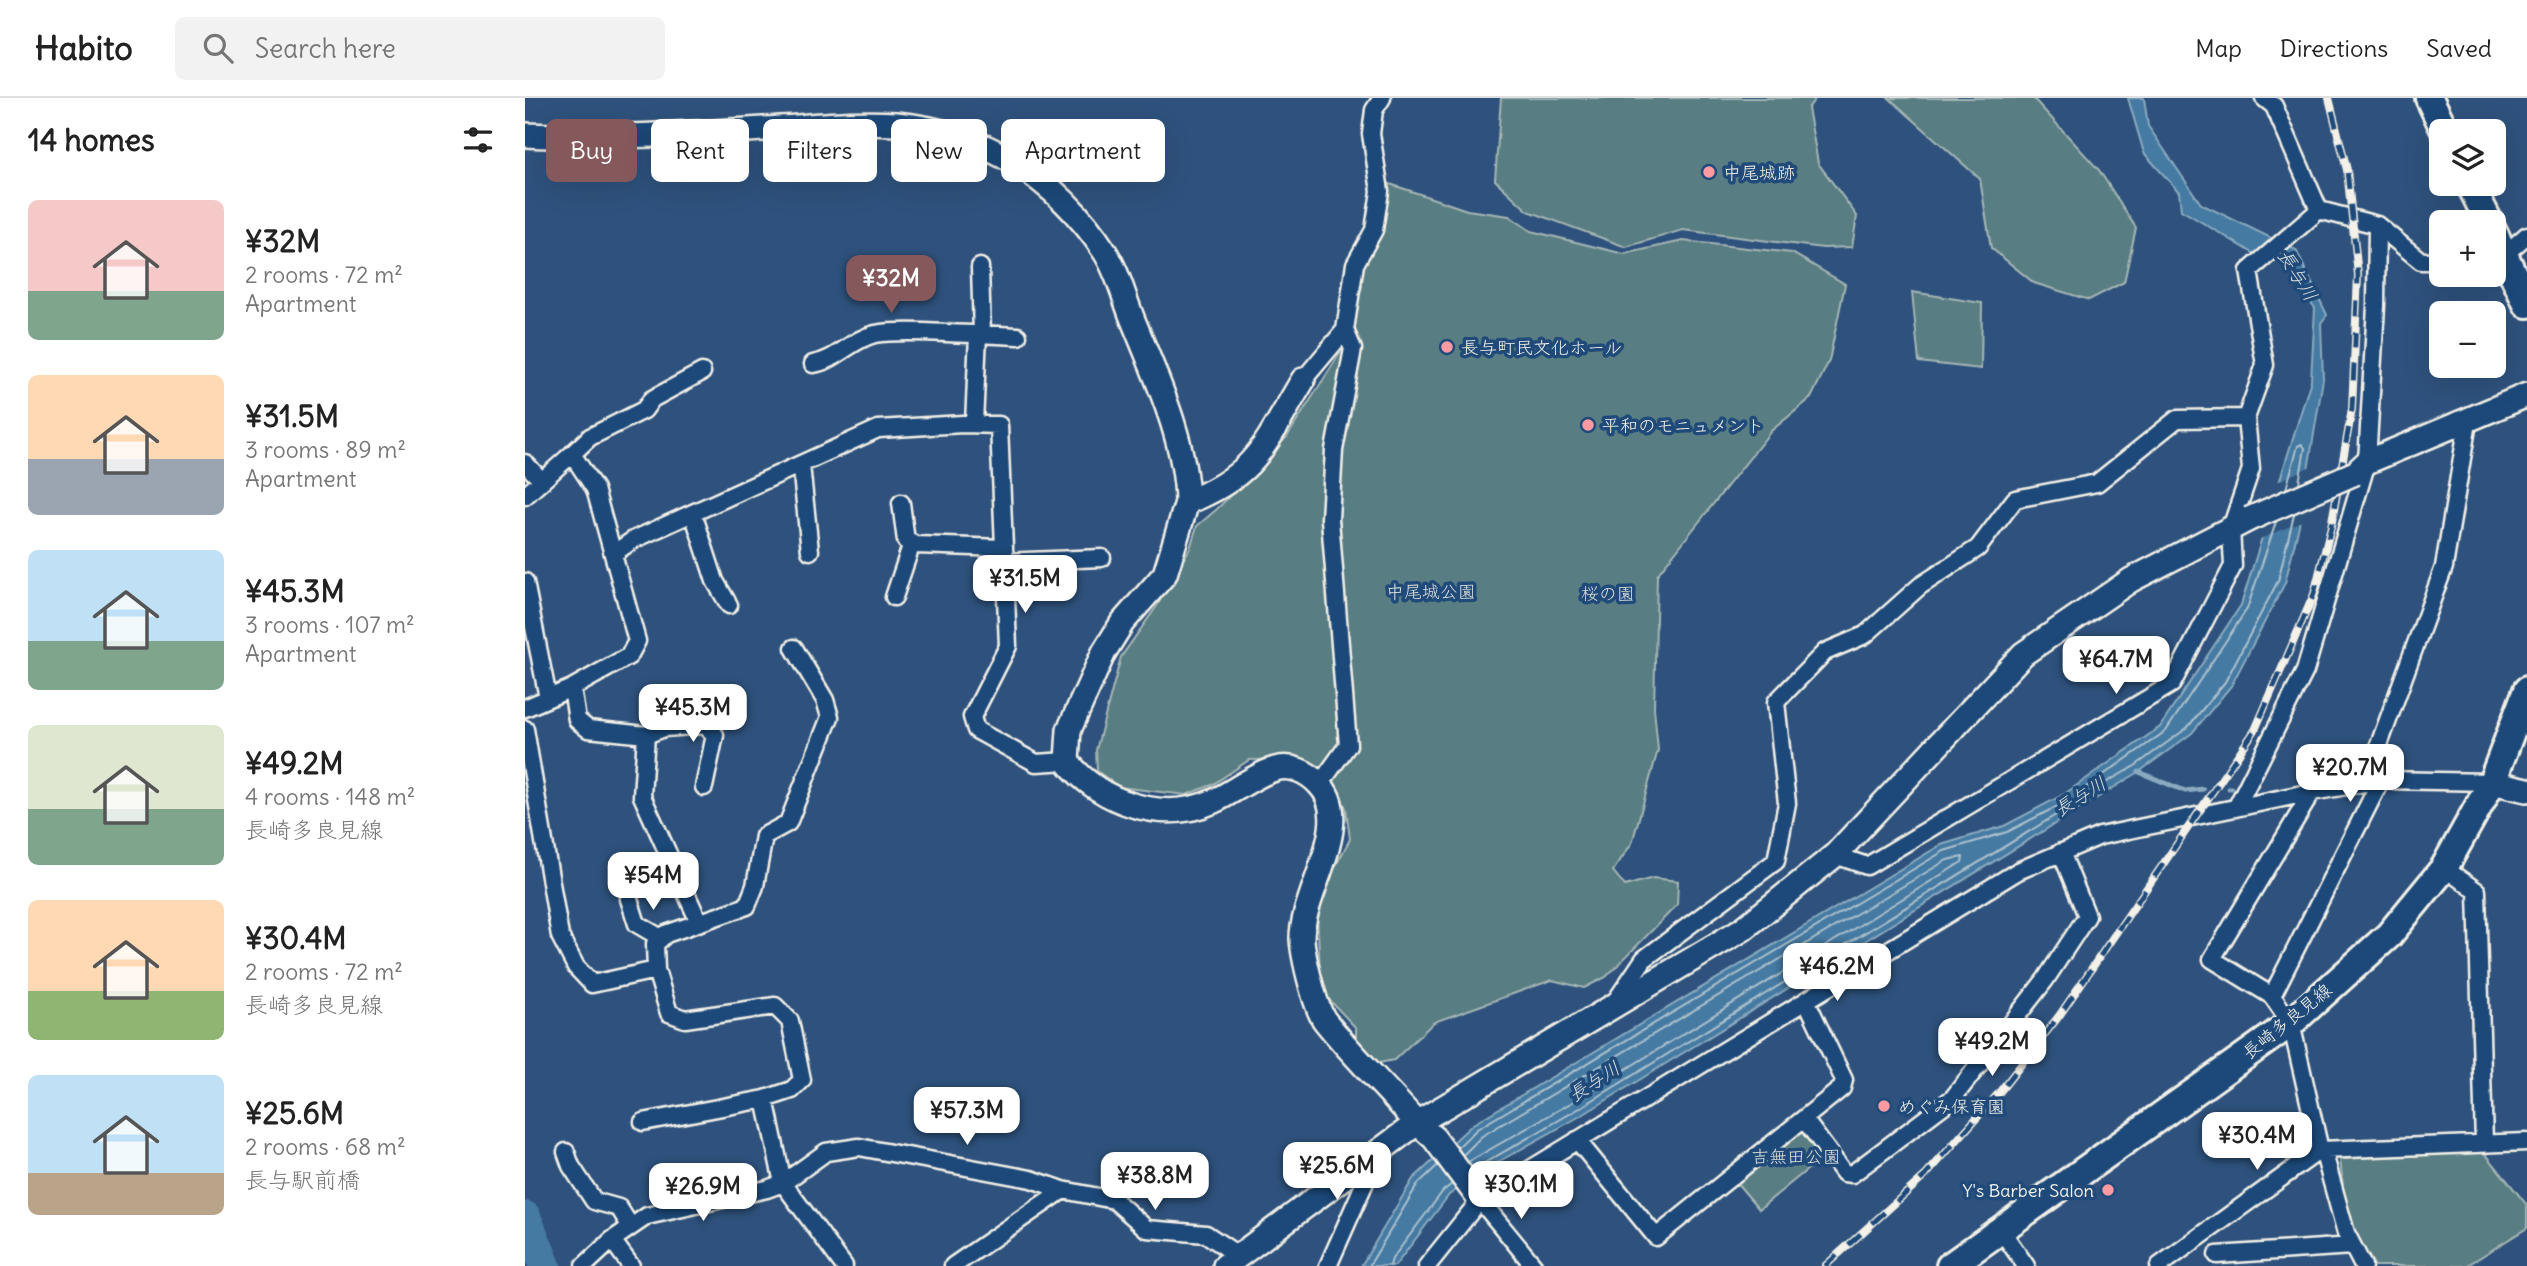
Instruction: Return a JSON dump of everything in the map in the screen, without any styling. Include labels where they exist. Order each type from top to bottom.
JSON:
[{"type":"main road","points":[[2429,98],[2439,119]]},
{"type":"main road","points":[[2506,264],[2527,304]]},
{"type":"main road","name":"長崎多良見線","points":[[1950,1266],[2291,1023],[2389,935],[2444,868],[2491,782],[2527,690]]},
{"type":"street","points":[[1187,502],[1221,488],[1241,475],[1258,456],[1303,380],[1345,330],[1355,264],[1374,230],[1380,191],[1371,134],[1374,110],[1382,98]]},
{"type":"street","points":[[2264,98],[2274,106],[2319,210]]},
{"type":"street","points":[[525,135],[581,138],[895,124],[972,141],[1014,160],[1055,191],[1080,218],[1107,255],[1149,360],[1187,471],[1187,502],[1165,574],[1122,623],[1104,652],[1069,730],[1067,761],[1090,785],[1146,810],[1181,811],[1212,802],[1276,768],[1299,769],[1320,784],[1333,814],[1331,838],[1319,866],[1302,939],[1323,1019],[1426,1131],[1534,1266]]},
{"type":"street","points":[[2319,210],[2377,225],[2421,261],[2429,261]]},
{"type":"street","points":[[1835,855],[1867,866],[2172,684],[2233,566],[2251,469],[2246,418],[2266,365],[2249,271],[2319,210]]},
{"type":"street","points":[[2236,808],[2305,671],[2361,468],[2376,306],[2377,225]]},
{"type":"street","points":[[2506,249],[2527,235]]},
{"type":"street","points":[[974,424],[980,334],[980,267]]},
{"type":"street","points":[[1320,784],[1349,745],[1329,519],[1334,450],[1353,349],[1345,330]]},
{"type":"street","points":[[813,364],[824,362],[860,340],[877,334],[1017,336]]},
{"type":"street","points":[[525,496],[590,437],[644,410],[652,399],[702,372]]},
{"type":"street","points":[[585,1266],[612,1241],[647,1216],[783,1183],[826,1152],[859,1147],[1031,1179],[1063,1190],[1114,1200],[1147,1229],[1206,1234],[1232,1261],[1378,1153],[1426,1131],[1612,1007],[1743,929],[1835,855],[2023,654],[2131,580],[2240,524],[2527,395]]},
{"type":"street","points":[[1612,1007],[1644,959],[1776,861],[1787,803],[1776,702],[1825,652],[1865,635],[1920,586],[1978,548],[2015,499],[2097,483],[2176,419],[2246,418]]},
{"type":"street","points":[[2271,996],[2373,781],[2444,567],[2467,422]]},
{"type":"street","points":[[613,554],[633,540],[878,429],[999,425],[1008,646],[972,718],[977,730],[1036,763],[1067,761]]},
{"type":"street","points":[[525,708],[572,688],[629,656],[637,640],[594,489],[572,454]]},
{"type":"street","points":[[525,463],[542,481]]},
{"type":"street","points":[[801,465],[810,551]]},
{"type":"street","points":[[901,503],[906,541],[912,543],[1004,555],[1102,558]]},
{"type":"street","points":[[693,513],[715,581],[729,605]]},
{"type":"street","points":[[894,597],[912,543]]},
{"type":"street","points":[[525,582],[548,698]]},
{"type":"street","points":[[643,1122],[765,1099],[792,1090],[802,1080],[790,1021],[775,1006],[685,1019],[669,1013],[656,970],[655,944],[661,938],[699,922],[747,906],[755,887],[764,836],[788,823],[830,717],[825,700],[794,648]]},
{"type":"street","points":[[572,688],[577,720],[588,729],[646,735],[664,728],[705,725],[715,735],[704,787]]},
{"type":"street","points":[[525,729],[560,936],[565,947],[576,967],[592,984],[656,970]]},
{"type":"street","points":[[646,735],[642,796],[699,922]]},
{"type":"street","points":[[1427,1266],[1480,1200],[2018,870],[2100,836],[2373,781],[2491,782],[2527,790]]},
{"type":"street","points":[[2312,792],[2212,959],[2271,996],[2291,1023],[2321,1150],[2352,1246],[2363,1266]]},
{"type":"street","points":[[1804,1119],[1844,1173],[1852,1174],[1953,1098],[2045,980],[2087,916],[2061,852]]},
{"type":"street","points":[[2444,868],[2477,891],[2484,1143]]},
{"type":"street","points":[[629,899],[637,924],[661,938]]},
{"type":"street","points":[[1577,1140],[1656,1237],[1842,1088],[1845,1080],[1806,1000]]},
{"type":"street","points":[[765,1099],[783,1183],[843,1266]]},
{"type":"street","points":[[2159,1266],[2321,1150],[2527,1142]]},
{"type":"street","points":[[566,1152],[571,1166],[594,1201],[619,1208],[631,1227]]},
{"type":"street","points":[[1328,1266],[1378,1153]]},
{"type":"street","points":[[953,1266],[1063,1190]]},
{"type":"street","points":[[2215,1225],[2218,1261],[2352,1246]]},
{"type":"street","points":[[2001,1230],[2026,1266]]},
{"type":"street","points":[[612,1241],[631,1266]]},
{"type":"green space","points":[[1501,98],[1816,98],[1808,108],[1818,163],[1857,216],[1852,247],[1823,248],[1683,230],[1626,247],[1528,211],[1495,180]]},
{"type":"green space","points":[[1889,98],[2033,98],[2099,170],[2136,228],[2124,282],[2089,300],[2034,283],[1991,248],[1980,179]]},
{"type":"green space","name":"中尾城公園","points":[[1387,183],[1467,210],[1509,216],[1531,231],[1624,254],[1683,241],[1792,253],[1845,284],[1829,361],[1811,398],[1771,431],[1657,575],[1654,708],[1658,750],[1632,843],[1613,871],[1625,886],[1653,878],[1678,881],[1677,905],[1606,977],[1584,988],[1552,980],[1434,1022],[1394,1060],[1379,1063],[1356,1041],[1356,1028],[1321,991],[1317,912],[1331,875],[1350,839],[1346,808],[1333,781],[1313,766],[1285,759],[1249,760],[1212,785],[1186,795],[1119,787],[1097,771],[1096,750],[1121,657],[1157,606],[1190,548],[1197,526],[1287,437],[1342,350],[1362,287],[1359,241]]},
{"type":"green space","points":[[1912,292],[1982,303],[1981,369],[1919,362]]},
{"type":"green space","name":"吉無田公園","points":[[1801,1128],[1824,1156],[1759,1209],[1736,1182]]},
{"type":"green space","points":[[2484,1152],[2527,1205],[2527,1228],[2466,1266],[2375,1266],[2347,1222],[2340,1159]]},
{"type":"water","name":"長与川","points":[[2128,98],[2144,98],[2148,126],[2201,204],[2296,250],[2327,315],[2321,323],[2323,379],[2299,525],[2285,583],[2231,686],[2192,733],[2139,772],[1584,1114],[1489,1167],[1449,1195],[1395,1266],[1361,1266],[1413,1179],[1473,1124],[1941,845],[2004,826],[2063,795],[2160,727],[2241,605],[2311,380],[2315,308],[2279,258],[2260,257],[2181,210],[2179,192],[2144,153]]},
{"type":"pier","points":[[2313,465],[2304,520],[2260,539],[2277,482]]},
{"type":"waterway","points":[[2139,772],[2185,791],[2203,789]]},
{"type":"waterway","points":[[525,1217],[545,1266]]},
{"type":"railway","points":[[1825,1266],[1926,1175],[1998,1094],[2059,1016],[2255,730],[2314,594],[2331,527],[2352,409],[2358,275],[2347,170],[2329,98]]},
{"type":"place","name":"中尾城跡","points":[[1709,172]]},
{"type":"place","name":"長与町民文化ホール","points":[[1447,347]]},
{"type":"place","name":"平和のモニュメント","points":[[1588,425]]},
{"type":"place","name":"めぐみ保育園","points":[[1884,1106]]},
{"type":"place","name":"Y's Barber Salon","points":[[2108,1190]]},
{"type":"park label","name":"桜の園","points":[[1608,593]]}]
